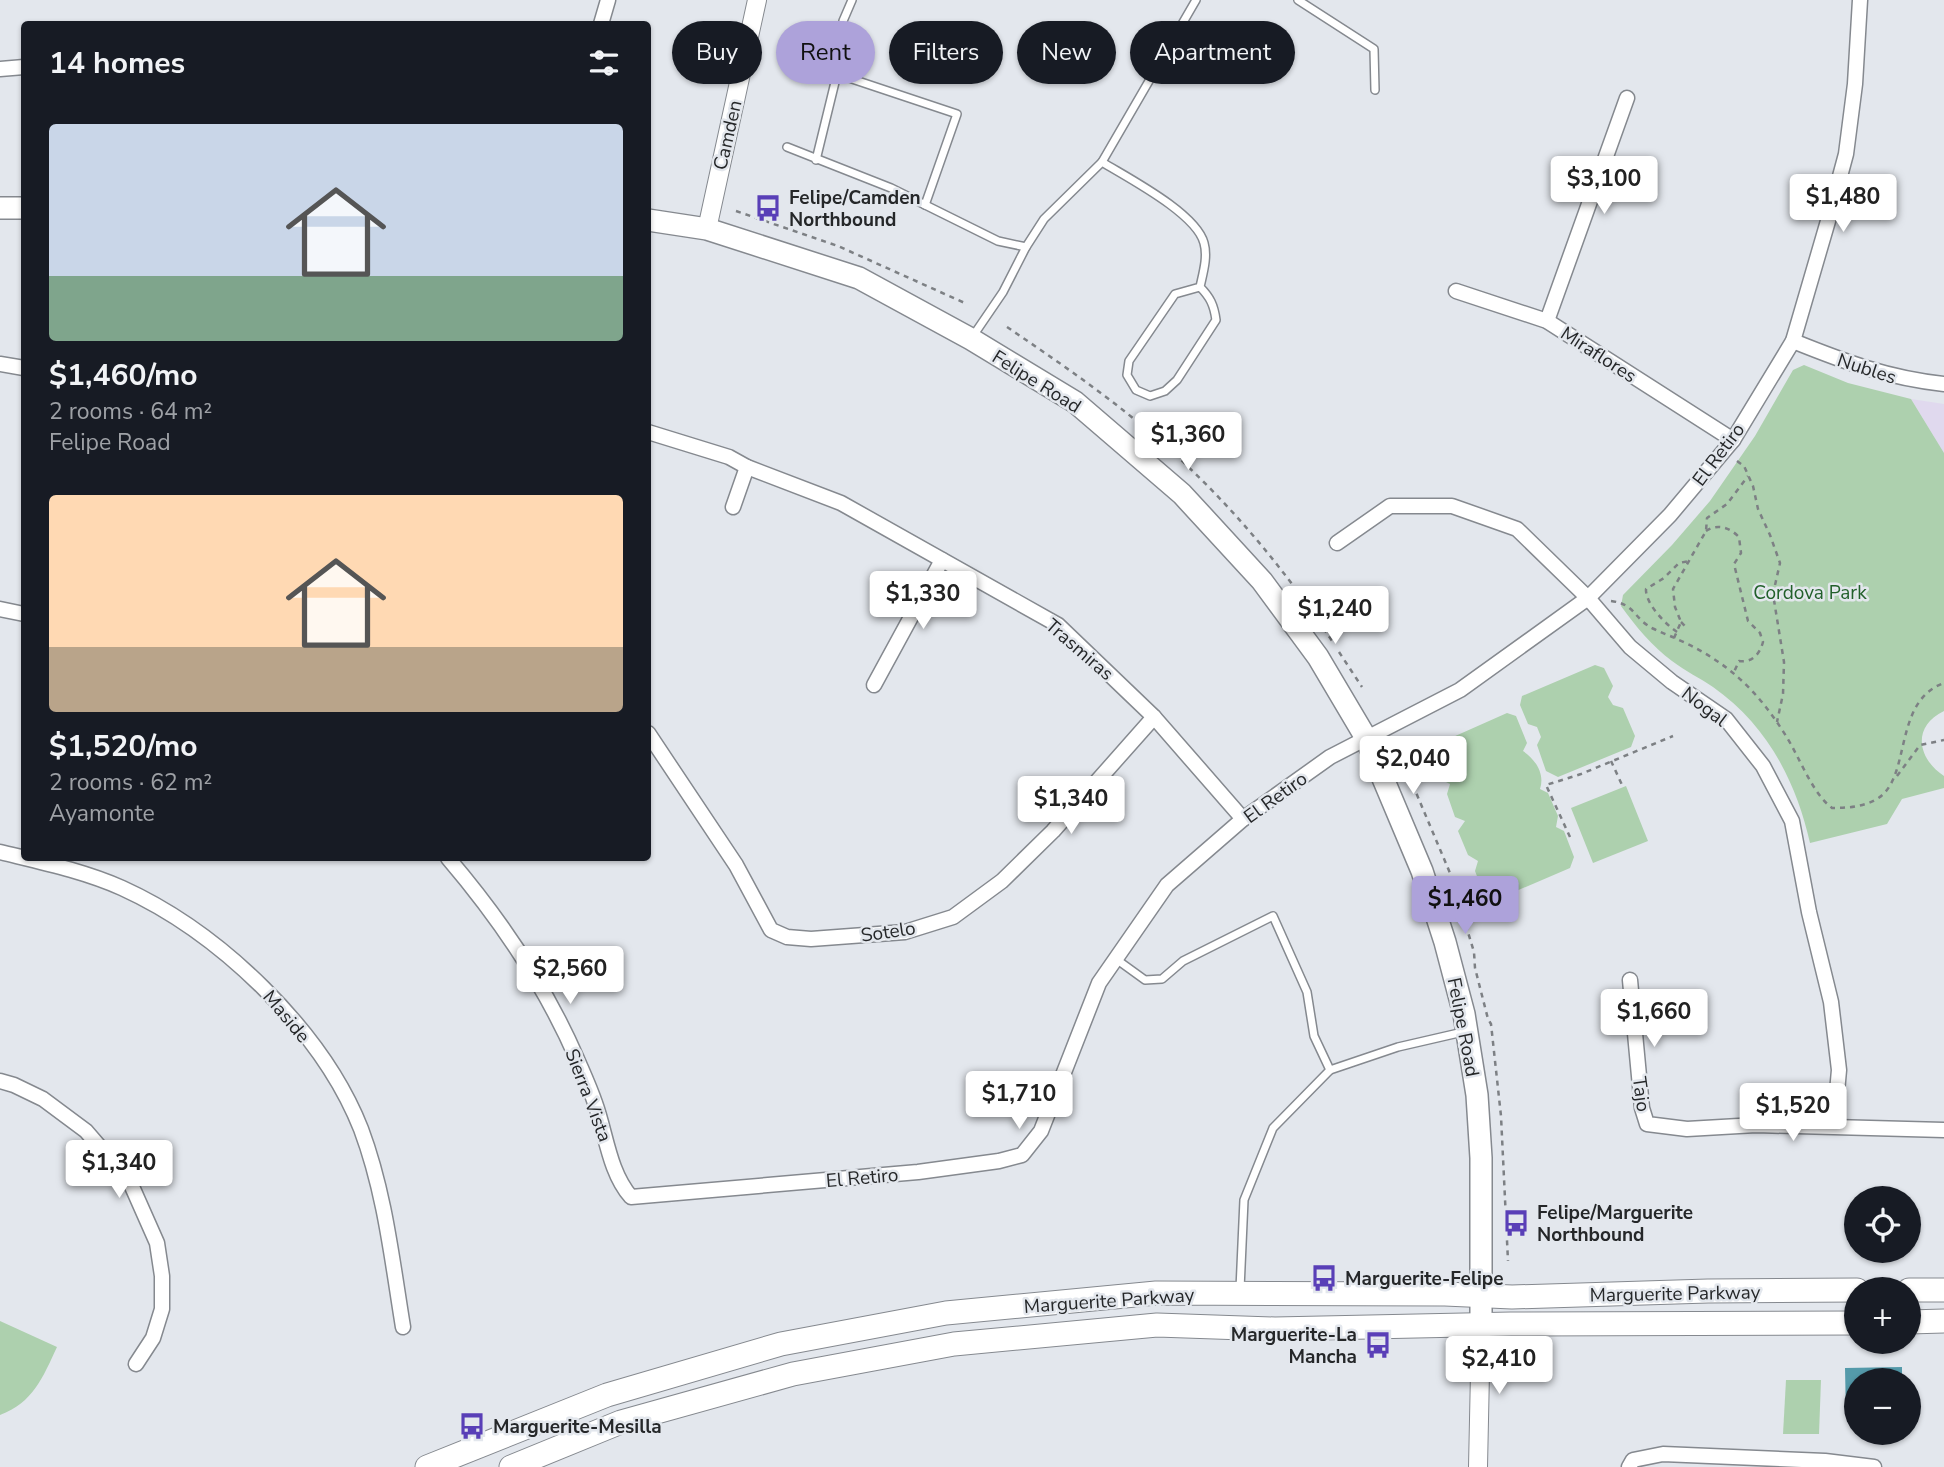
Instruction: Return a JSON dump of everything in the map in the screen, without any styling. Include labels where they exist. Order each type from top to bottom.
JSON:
[{"type":"main road","points":[[0,208],[21,208]]},
{"type":"main road","name":"Felipe Road","points":[[651,220],[707,229],[859,278],[971,340],[1075,402],[1182,494],[1262,580],[1318,657],[1366,738],[1422,871],[1445,942],[1468,1031],[1477,1095],[1481,1158],[1481,1325]]},
{"type":"main road","name":"Marguerite Parkway","points":[[427,1467],[607,1395],[781,1344],[946,1313],[1156,1293],[1513,1297],[1844,1290]]},
{"type":"main road","points":[[1921,1290],[1944,1290]]},
{"type":"main road","points":[[1921,1322],[1944,1321]]},
{"type":"main road","name":"Marguerite Parkway","points":[[511,1467],[621,1422],[793,1374],[954,1343],[1157,1325],[1275,1329],[1844,1323]]},
{"type":"street","points":[[602,21],[608,0]]},
{"type":"street","name":"Camden","points":[[707,229],[757,0]]},
{"type":"street","name":"El Retiro","points":[[631,1196],[918,1172],[999,1161],[1022,1155],[1041,1131],[1099,983],[1167,885],[1243,819],[1330,757],[1460,690],[1588,598],[1670,515],[1733,440],[1793,341],[1846,154],[1855,84],[1860,0]]},
{"type":"street","points":[[0,69],[21,67]]},
{"type":"street","points":[[1547,321],[1628,98]]},
{"type":"street","name":"Miraflores","points":[[1456,291],[1547,321],[1733,440]]},
{"type":"street","name":"Nubles","points":[[1793,341],[1855,366],[1904,380],[1944,384]]},
{"type":"street","points":[[0,364],[21,368]]},
{"type":"street","name":"Trasmiras","points":[[651,433],[729,457],[747,467],[842,503],[1058,625],[1154,717],[1243,819]]},
{"type":"street","points":[[733,507],[747,467]]},
{"type":"street","name":"Nogal","points":[[1338,543],[1390,506],[1452,506],[1517,529],[1588,598],[1630,647],[1672,682],[1726,719],[1763,766],[1792,821],[1809,912],[1831,1002],[1839,1070],[1834,1125]]},
{"type":"street","points":[[874,685],[943,559]]},
{"type":"street","points":[[0,610],[21,614]]},
{"type":"street","name":"Sotelo","points":[[651,738],[736,865],[771,930],[787,937],[811,939],[905,932],[953,917],[1003,881],[1053,831],[1154,717]]},
{"type":"street","name":"Maside","points":[[0,852],[21,857]]},
{"type":"street","name":"Maside","points":[[39,861],[133,894],[167,912],[223,951],[272,996],[327,1065],[360,1128],[381,1193],[403,1327]]},
{"type":"street","name":"Sierra Vista","points":[[450,861],[516,945],[534,975],[575,1054],[595,1101],[617,1174],[622,1186],[631,1196]]},
{"type":"street","name":"Tajo","points":[[1630,980],[1642,1108],[1647,1124],[1686,1129],[1756,1125],[1834,1125]]},
{"type":"street","points":[[0,1081],[43,1099],[86,1131],[130,1182],[157,1243],[163,1276],[162,1309],[153,1338],[136,1364]]},
{"type":"street","points":[[1834,1125],[1944,1130]]},
{"type":"street","points":[[1478,1467],[1481,1325]]},
{"type":"street","points":[[1629,1467],[1633,1460],[1663,1454],[1874,1467]]},
{"type":"lane","points":[[842,21],[852,0]]},
{"type":"lane","points":[[971,340],[1003,292],[1044,219],[1101,162],[1196,0]]},
{"type":"lane","points":[[1298,0],[1374,49],[1376,90]]},
{"type":"lane","points":[[816,160],[835,84]]},
{"type":"lane","points":[[867,84],[957,114],[925,205]]},
{"type":"lane","points":[[787,147],[891,188],[998,241],[1026,247]]},
{"type":"lane","points":[[1101,162],[1177,210],[1198,230],[1206,255],[1200,287]]},
{"type":"lane","points":[[1200,287],[1214,306],[1216,320],[1200,347],[1177,380],[1165,391],[1150,396],[1136,390],[1127,375],[1129,360],[1175,294],[1200,287]]},
{"type":"lane","points":[[1116,959],[1145,980],[1162,979],[1183,961],[1273,916],[1307,992],[1314,1036],[1330,1070]]},
{"type":"lane","points":[[1240,1294],[1244,1200],[1273,1128],[1330,1070],[1398,1047],[1468,1031]]},
{"type":"path","points":[[1723,452],[1744,466],[1780,563],[1773,594],[1784,662],[1783,694],[1777,723]]},
{"type":"path","points":[[1706,531],[1707,518],[1727,504],[1748,476]]},
{"type":"path","points":[[1687,628],[1681,622],[1675,607],[1673,589],[1706,531],[1711,527],[1725,527],[1739,537],[1741,553],[1734,564],[1748,621],[1760,633],[1763,642],[1756,656],[1744,662],[1739,661],[1734,672]]},
{"type":"path","points":[[1677,632],[1649,602],[1646,589],[1664,578],[1679,563],[1689,561]]},
{"type":"path","points":[[1588,598],[1625,603],[1651,628],[1734,672],[1759,697],[1810,776],[1815,791],[1832,808],[1875,800],[1884,794],[1920,745],[1944,740]]},
{"type":"path","points":[[1674,638],[1681,622]]},
{"type":"path","points":[[1894,779],[1910,719],[1921,700],[1944,683]]},
{"type":"path","points":[[1570,837],[1546,785],[1581,774],[1673,736]]},
{"type":"path","points":[[1611,761],[1623,787]]},
{"type":"shaded area","points":[[1911,399],[1944,404],[1944,453]]},
{"type":"green space","name":"Cordova Park","points":[[1804,365],[1848,383],[1911,399],[1944,453],[1944,711],[1926,726],[1922,743],[1928,761],[1944,776],[1944,788],[1902,799],[1887,824],[1810,843],[1797,798],[1764,737],[1732,702],[1658,649],[1638,629],[1621,606],[1623,595],[1710,501],[1755,436],[1793,370]]},
{"type":"green space","points":[[1595,665],[1604,668],[1613,686],[1608,697],[1613,705],[1623,708],[1635,736],[1631,747],[1558,777],[1546,771],[1537,745],[1541,737],[1537,727],[1528,724],[1520,705],[1522,696]]},
{"type":"green space","points":[[1507,713],[1516,716],[1527,743],[1523,751],[1538,768],[1540,789],[1548,793],[1558,816],[1556,827],[1564,831],[1574,857],[1570,868],[1495,900],[1485,897],[1475,871],[1478,861],[1468,855],[1458,831],[1465,821],[1455,817],[1447,794],[1450,784],[1440,779],[1431,755],[1435,745]]},
{"type":"green space","points":[[1626,786],[1648,841],[1593,863],[1571,808]]},
{"type":"green space","points":[[0,1321],[57,1347],[36,1388],[21,1404],[0,1415]]},
{"type":"green space","points":[[1786,1380],[1821,1380],[1819,1434],[1783,1434]]},
{"type":"place","name":"Felipe/Camden Northbound","points":[[768,208]]},
{"type":"place","name":"Felipe/Marguerite Northbound","points":[[1516,1223]]},
{"type":"place","name":"Marguerite-Felipe","points":[[1324,1278]]},
{"type":"place","name":"Marguerite-La Mancha","points":[[1378,1345]]},
{"type":"place","name":"Marguerite-Mesilla","points":[[472,1426]]}]
